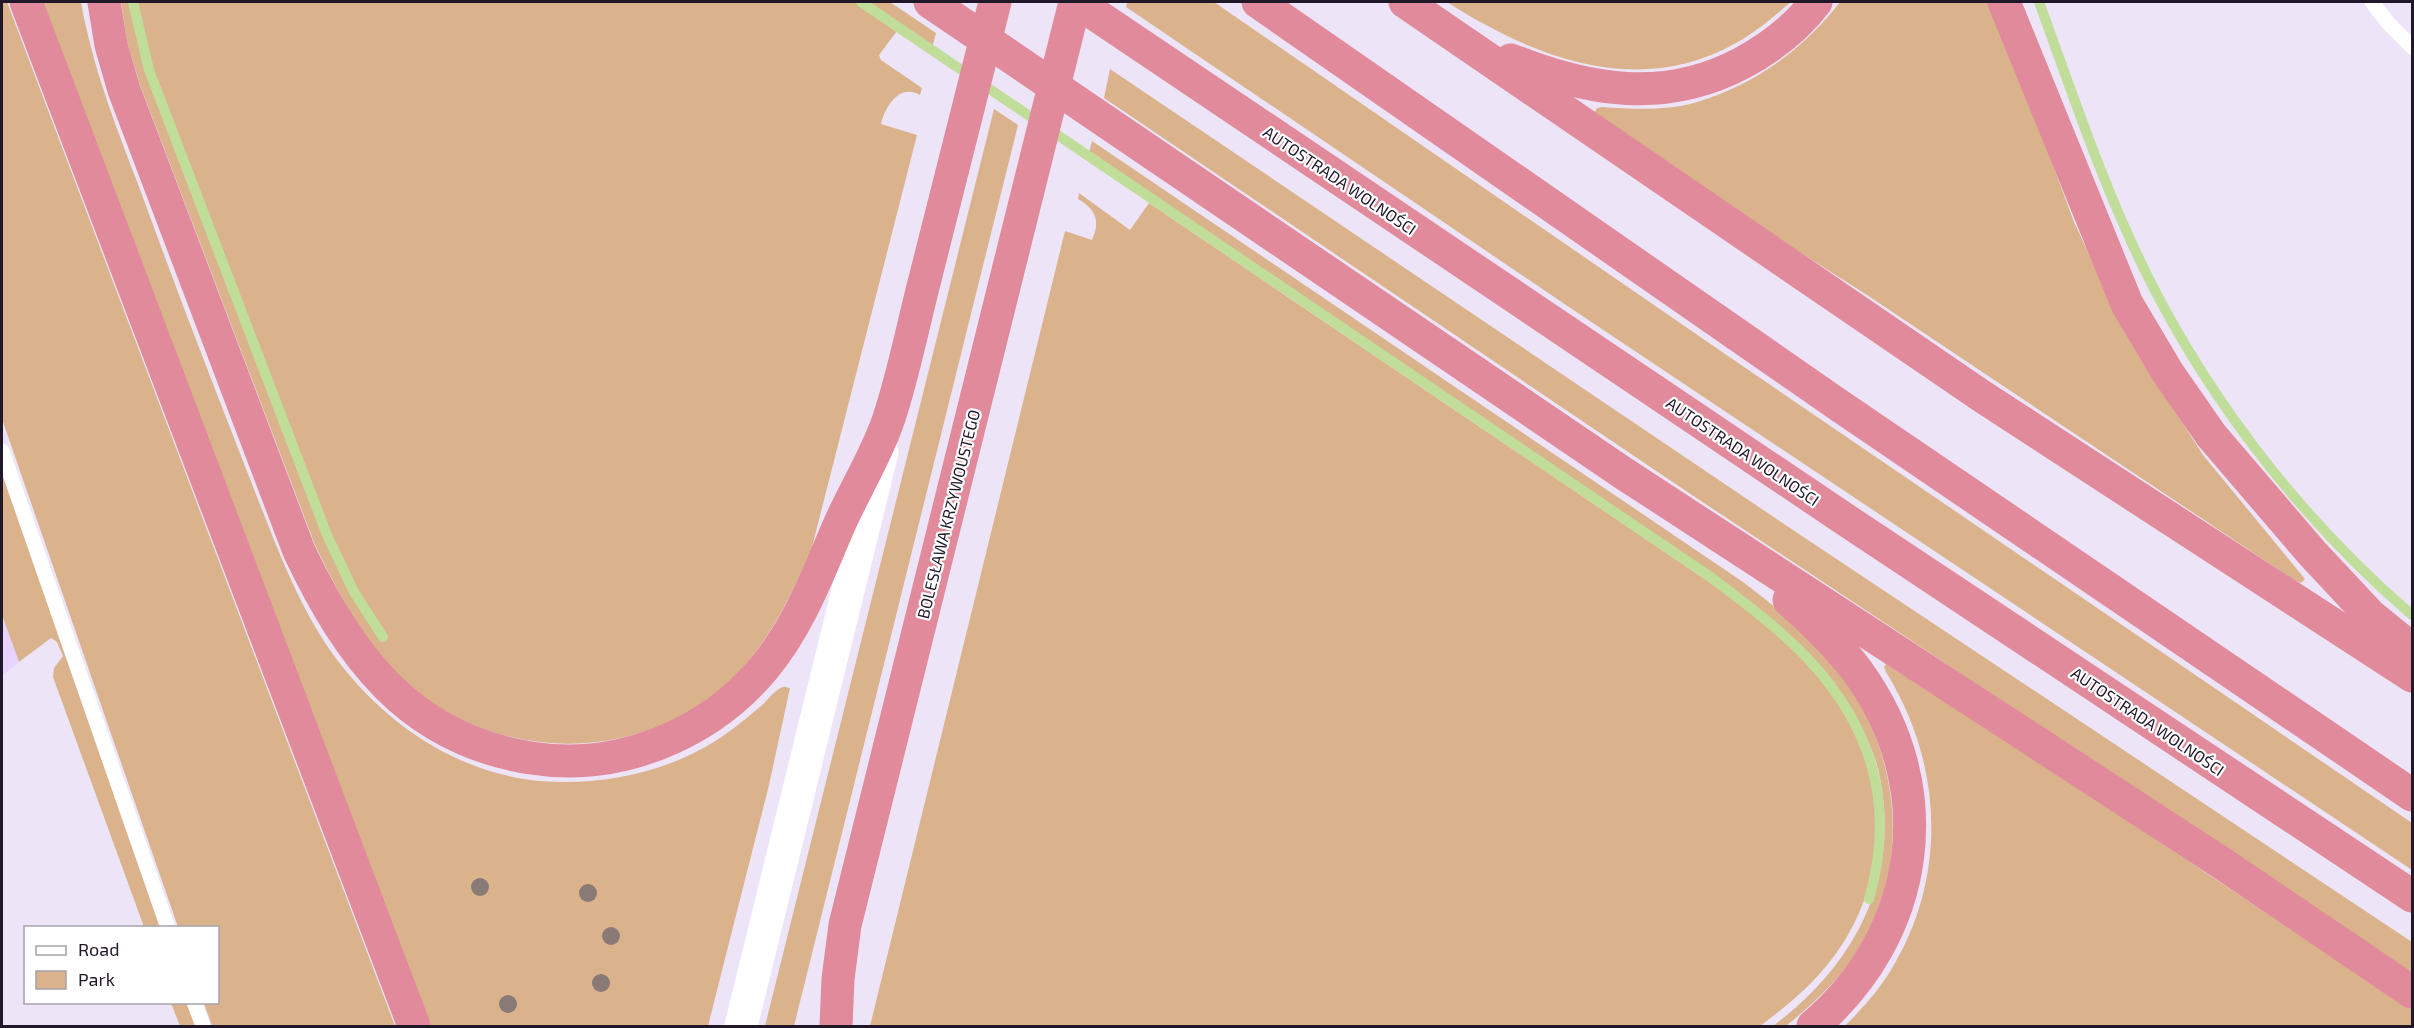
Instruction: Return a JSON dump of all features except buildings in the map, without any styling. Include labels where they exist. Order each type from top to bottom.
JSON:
[{"type":"highway","points":[[26,2],[414,1026]]},
{"type":"highway","points":[[104,2],[111,45],[124,90],[300,551],[310,575],[337,624],[373,672],[406,704],[448,730],[478,745],[510,755],[564,761],[597,759],[647,749],[680,735],[724,707],[762,670],[793,626],[889,421],[995,2]]},
{"type":"highway","points":[[930,2],[1623,473],[2220,862],[2412,992]]},
{"type":"highway","name":"BOLESŁAWA KRZYWOUSTEGO","points":[[845,925],[1076,2]]},
{"type":"highway","name":"AUTOSTRADA WOLNOŚCI","points":[[1076,2],[1843,518],[2412,896]]},
{"type":"highway","points":[[1258,2],[1837,404],[2412,795]]},
{"type":"highway","points":[[1415,8],[1481,46],[1529,67],[1599,86],[1647,90],[1689,85],[1734,67],[1775,41],[1797,23],[1816,2]]},
{"type":"highway","points":[[2004,2],[2127,304],[2168,373],[2211,435],[2312,553],[2370,615],[2412,649]]},
{"type":"highway","points":[[1415,8],[1983,397],[2412,676]]},
{"type":"highway","points":[[1623,473],[1764,579],[1828,637],[1869,689],[1897,746],[1905,772],[1910,824],[1905,880],[1889,926],[1872,959],[1842,999],[1814,1026]]},
{"type":"highway","points":[[836,1026],[838,979],[845,925]]},
{"type":"main road","points":[[741,1026],[889,421]]},
{"type":"main road","name":"BOLESŁAWA KRZYWOUSTEGO","points":[[820,1026],[845,925]]},
{"type":"lane","points":[[2372,2],[2412,48]]},
{"type":"lane","points":[[2,451],[168,926]]},
{"type":"lane","points":[[195,1004],[203,1026]]},
{"type":"shaded area","points":[[2,615],[19,662],[2,676]]},
{"type":"green space","points":[[2,2],[7,2],[395,1026],[212,1026],[204,1004],[219,1004],[219,926],[178,926],[2,419]]},
{"type":"green space","points":[[42,2],[81,2],[91,49],[113,117],[196,341],[286,568],[318,632],[331,652],[365,692],[386,712],[408,730],[432,745],[457,759],[484,769],[512,777],[540,781],[586,781],[632,775],[676,761],[717,740],[761,706],[776,691],[783,687],[790,688],[769,785],[708,1026],[429,1026]]},
{"type":"green space","points":[[121,2],[890,2],[936,33],[931,52],[897,31],[879,55],[881,60],[922,88],[920,95],[912,92],[899,94],[890,104],[881,124],[917,135],[812,547],[788,600],[768,634],[745,665],[726,685],[671,721],[631,735],[590,743],[549,743],[508,736],[468,722],[431,702],[398,675],[351,613],[315,545],[140,85],[127,41]]},
{"type":"green space","points":[[1127,2],[1214,2],[2412,823],[2412,870],[1566,305],[1126,7]]},
{"type":"green space","points":[[1447,2],[1791,2],[1743,39],[1699,60],[1662,68],[1624,69],[1587,64],[1550,54],[1480,22]]},
{"type":"green space","points":[[1840,2],[1992,2],[2074,222],[2109,297],[2147,368],[2203,455],[2305,579],[2301,583],[1867,295],[1729,207],[1594,114],[1597,108],[1602,107],[1648,109],[1683,106],[1736,87],[1793,51],[1810,36]]},
{"type":"green space","points":[[1110,69],[1784,524],[2412,942],[2412,973],[1683,489],[1104,98]]},
{"type":"green space","points":[[994,109],[1018,125],[794,1026],[765,1026]]},
{"type":"green space","points":[[1092,141],[1743,582],[1796,625],[1833,662],[1862,707],[1877,741],[1887,775],[1892,811],[1892,847],[1886,883],[1875,917],[1858,950],[1825,991],[1786,1026],[1773,1026],[1802,1002],[1827,976],[1848,948],[1864,918],[1876,886],[1883,852],[1884,816],[1880,778],[1871,747],[1845,700],[1824,672],[1779,625],[1713,575],[1089,153]]},
{"type":"green space","points":[[1079,193],[1130,230],[1149,203],[1709,582],[1772,630],[1806,663],[1837,702],[1862,746],[1872,777],[1878,819],[1874,863],[1862,905],[1853,925],[1826,967],[1794,999],[1760,1026],[870,1026],[1065,231],[1092,240],[1095,233],[1095,216],[1089,207],[1078,199]]},
{"type":"green space","points":[[2,464],[162,926],[144,926],[53,677],[54,668],[63,656],[57,642],[51,638],[19,662],[2,615]]},
{"type":"green space","points":[[1886,664],[1999,735],[2412,1010],[2412,1026],[1845,1026],[1864,1006],[1891,970],[1909,934],[1922,897],[1929,859],[1931,821],[1928,782],[1919,744],[1905,707],[1886,672],[1884,667]]},
{"type":"green space","points":[[171,1004],[187,1004],[196,1026],[180,1026]]},
{"type":"waterway","points":[[133,2],[149,70],[327,535],[354,592],[383,637]]},
{"type":"waterway","points":[[861,2],[1712,578],[1787,639],[1832,687],[1864,743],[1879,802],[1880,834],[1877,866],[1869,899]]},
{"type":"waterway","points":[[2039,2],[2118,213],[2175,328],[2233,418],[2265,461],[2335,542],[2412,615]]}]
